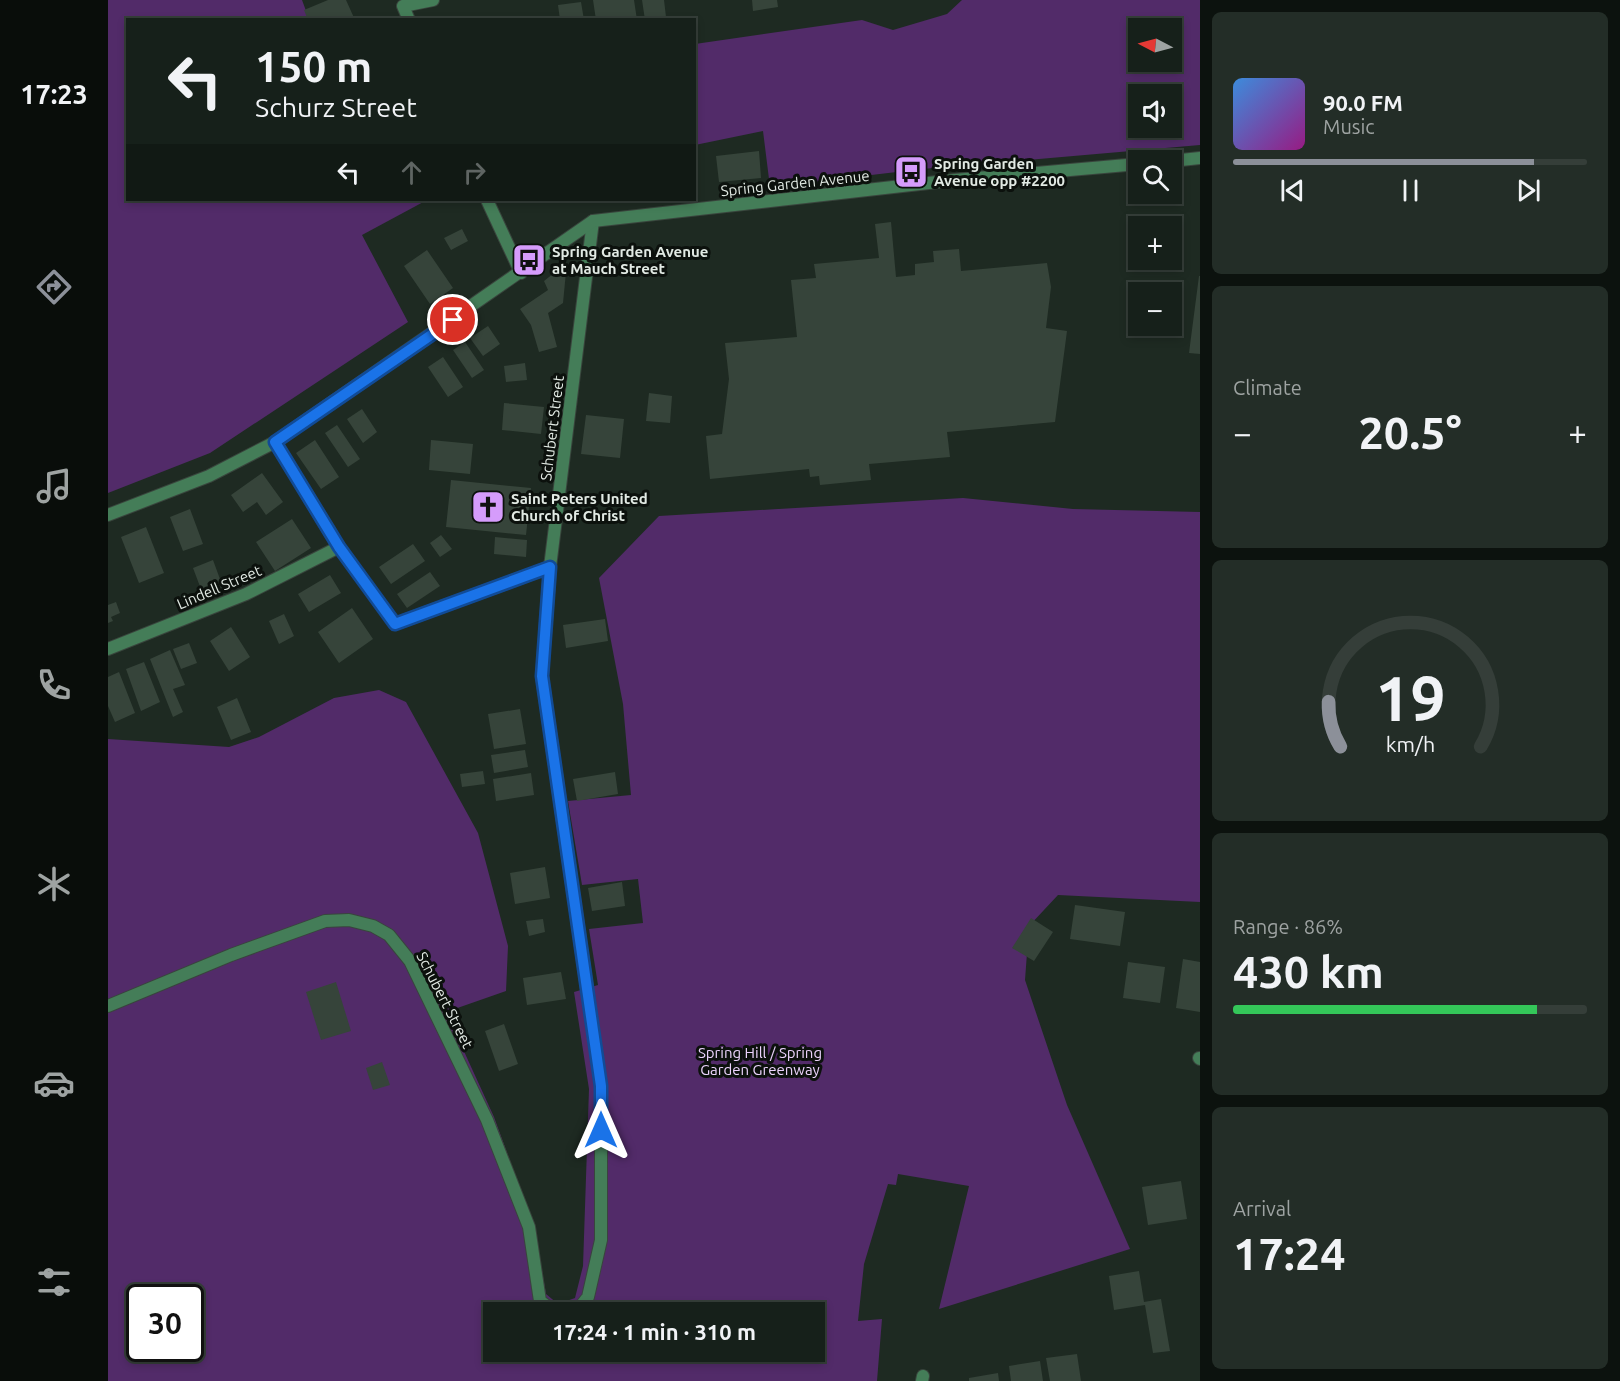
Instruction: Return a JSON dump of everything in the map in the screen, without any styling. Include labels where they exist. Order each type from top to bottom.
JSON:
[{"type":"street","points":[[408,18],[403,6],[433,0]]},
{"type":"street","points":[[1182,160],[1200,158]]},
{"type":"street","name":"Spring Garden Avenue","points":[[108,515],[209,476],[275,442],[592,221],[955,180],[1128,165]]},
{"type":"street","points":[[487,201],[520,273]]},
{"type":"street","name":"Schubert Street","points":[[584,1302],[588,1297],[601,1240],[601,1086],[542,676],[550,567],[592,221]]},
{"type":"street","points":[[275,442],[339,547],[395,624],[550,567]]},
{"type":"street","name":"Lindell Street","points":[[108,649],[246,594],[339,547]]},
{"type":"street","name":"Schubert Street","points":[[108,1006],[231,955],[325,921],[350,920],[373,926],[389,935],[410,961],[487,1119],[529,1227],[541,1302]]},
{"type":"green space","points":[[108,0],[302,0],[309,18],[126,18],[126,201],[425,201],[362,235],[408,322],[210,453],[108,493]]},
{"type":"green space","points":[[962,0],[1200,0],[1200,145],[922,169],[770,187],[763,131],[696,145],[696,44],[862,20],[893,30],[947,14]]},
{"type":"green space","name":"Spring Hill / Spring Garden Greenway","points":[[963,498],[1073,509],[1200,512],[1200,902],[1058,895],[1029,926],[1025,980],[1067,1105],[1130,1249],[939,1309],[969,1186],[898,1174],[896,1185],[888,1184],[864,1264],[858,1321],[882,1319],[877,1381],[108,1381],[108,739],[229,747],[259,737],[334,698],[379,690],[406,702],[478,833],[508,946],[506,991],[446,1012],[494,1117],[535,1230],[546,1294],[556,1302],[483,1302],[483,1362],[825,1362],[825,1302],[564,1302],[575,1298],[583,1266],[589,1089],[574,992],[598,985],[589,929],[643,923],[638,879],[582,885],[568,801],[631,795],[623,704],[599,578],[659,516]]},
{"type":"building","points":[[328,0],[346,0],[354,18],[307,18],[304,10]]},
{"type":"building","points":[[593,0],[634,0],[637,18],[596,18]]},
{"type":"building","points":[[642,0],[664,0],[666,17],[645,18]]},
{"type":"building","points":[[752,0],[777,0],[778,7],[753,11]]},
{"type":"building","points":[[581,2],[584,18],[560,18],[558,5]]},
{"type":"building","points":[[759,151],[761,178],[719,182],[716,156]]},
{"type":"building","points":[[891,222],[896,277],[915,275],[915,264],[934,262],[933,251],[959,249],[961,271],[1047,263],[1051,287],[1046,328],[1067,331],[1055,422],[947,432],[950,457],[869,464],[871,480],[820,485],[819,476],[810,477],[809,469],[710,479],[706,436],[722,434],[729,379],[725,343],[797,337],[791,280],[816,278],[814,264],[879,258],[875,224]]},
{"type":"building","points":[[462,229],[468,241],[451,250],[444,238]]},
{"type":"building","points":[[427,250],[453,288],[430,304],[404,266]]},
{"type":"building","points":[[559,269],[566,272],[563,303],[548,313],[557,347],[539,352],[531,325],[520,309],[548,290],[544,281]]},
{"type":"building","points":[[1200,276],[1200,354],[1189,353]]},
{"type":"building","points":[[488,326],[500,344],[483,356],[470,338]]},
{"type":"building","points":[[465,342],[484,370],[472,378],[453,350]]},
{"type":"building","points":[[443,357],[463,387],[448,397],[428,367]]},
{"type":"building","points":[[525,363],[527,380],[506,382],[504,366]]},
{"type":"building","points":[[649,393],[672,396],[670,423],[646,421]]},
{"type":"building","points":[[504,403],[544,407],[541,434],[502,430]]},
{"type":"building","points":[[362,409],[377,432],[363,443],[347,419]]},
{"type":"building","points":[[586,415],[624,419],[620,458],[581,454]]},
{"type":"building","points":[[337,425],[360,459],[348,467],[325,433]]},
{"type":"building","points":[[315,440],[339,477],[321,489],[296,453]]},
{"type":"building","points":[[431,440],[473,444],[470,474],[429,470]]},
{"type":"building","points":[[262,473],[283,502],[266,515],[257,502],[243,512],[231,495]]},
{"type":"building","name":"Saint Peters United Church of Christ","points":[[451,480],[531,488],[526,535],[446,527]]},
{"type":"building","points":[[190,509],[203,544],[183,551],[170,517]]},
{"type":"building","points":[[292,519],[311,548],[275,571],[256,542]]},
{"type":"building","points":[[146,527],[164,573],[139,583],[121,537]]},
{"type":"building","points":[[441,535],[452,549],[440,557],[430,543]]},
{"type":"building","points":[[495,537],[527,540],[526,557],[494,554]]},
{"type":"building","points":[[413,544],[425,561],[391,584],[379,567]]},
{"type":"building","points":[[213,560],[224,590],[204,597],[193,568]]},
{"type":"building","points":[[430,572],[440,586],[407,608],[397,594]]},
{"type":"building","points":[[330,575],[341,593],[309,612],[298,594]]},
{"type":"building","points":[[116,602],[120,613],[111,617],[113,621],[108,623],[108,605]]},
{"type":"building","points":[[352,608],[373,639],[339,663],[318,632]]},
{"type":"building","points":[[284,614],[294,636],[279,644],[269,621]]},
{"type":"building","points":[[605,619],[608,641],[566,648],[563,625]]},
{"type":"building","points":[[231,627],[250,657],[229,671],[210,641]]},
{"type":"building","points":[[189,643],[197,663],[181,669],[173,649]]},
{"type":"building","points":[[170,650],[185,685],[173,689],[183,712],[173,717],[150,659]]},
{"type":"building","points":[[144,662],[160,702],[141,711],[126,669]]},
{"type":"building","points":[[119,672],[135,713],[115,722],[108,706],[108,677]]},
{"type":"building","points":[[237,698],[251,732],[231,740],[217,707]]},
{"type":"building","points":[[520,709],[526,744],[494,749],[488,714]]},
{"type":"building","points":[[525,750],[528,767],[494,773],[491,755]]},
{"type":"building","points":[[483,771],[485,784],[462,787],[460,774]]},
{"type":"building","points":[[615,772],[618,794],[577,801],[573,779]]},
{"type":"building","points":[[531,773],[534,795],[496,801],[493,779]]},
{"type":"building","points":[[545,867],[550,898],[515,904],[510,873]]},
{"type":"building","points":[[622,882],[625,906],[592,911],[588,888]]},
{"type":"building","points":[[1075,905],[1125,912],[1120,946],[1070,939]]},
{"type":"building","points":[[1031,918],[1053,932],[1034,961],[1012,948]]},
{"type":"building","points":[[543,919],[545,932],[529,936],[526,921]]},
{"type":"building","points":[[1183,959],[1200,962],[1200,1012],[1176,1008]]},
{"type":"building","points":[[1128,962],[1165,967],[1160,1003],[1123,998]]},
{"type":"building","points":[[561,972],[566,999],[527,1005],[523,978]]},
{"type":"building","points":[[336,982],[351,1031],[321,1040],[306,992]]},
{"type":"building","points":[[504,1024],[518,1064],[499,1071],[485,1031]]},
{"type":"building","points":[[382,1062],[390,1085],[373,1090],[366,1068]]},
{"type":"building","points":[[1181,1181],[1187,1219],[1148,1225],[1142,1187]]},
{"type":"building","points":[[1139,1271],[1144,1302],[1161,1299],[1170,1351],[1153,1353],[1145,1305],[1114,1310],[1109,1276]]},
{"type":"building","points":[[1077,1354],[1081,1381],[1050,1381],[1046,1358]]},
{"type":"building","points":[[1040,1361],[1043,1381],[1011,1381],[1009,1366]]},
{"type":"building","points":[[998,1373],[999,1381],[969,1381],[969,1378]]},
{"type":"place","name":"Spring Garden Avenue opp #2200","points":[[911,172]]},
{"type":"place","name":"Spring Garden Avenue at Mauch Street","points":[[529,260]]},
{"type":"place","name":"Saint Peters United Church of Christ","points":[[488,507]]},
{"type":"route","points":[[453,320],[275,442],[339,547],[395,624],[550,567],[542,676],[601,1086],[601,1130]]}]
